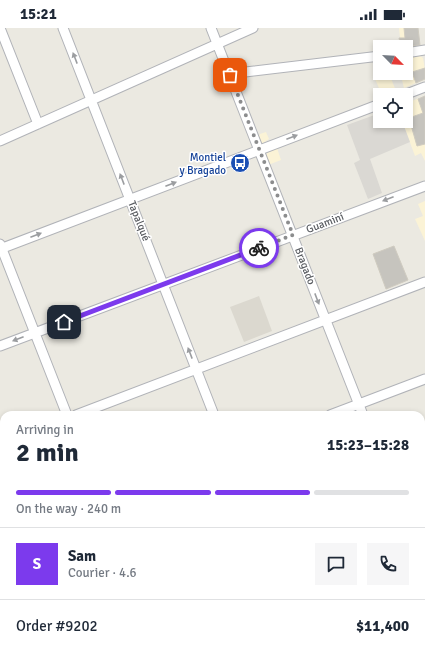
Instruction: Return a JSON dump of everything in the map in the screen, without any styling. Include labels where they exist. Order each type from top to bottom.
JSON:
[{"type":"street","points":[[0,28],[38,124]]},
{"type":"street","name":"Tapalqué","points":[[63,28],[212,411]]},
{"type":"street","name":"Bragado","points":[[211,28],[361,411]]},
{"type":"street","points":[[0,141],[253,28]]},
{"type":"street","points":[[413,52],[425,50]]},
{"type":"street","points":[[230,75],[373,57]]},
{"type":"street","points":[[413,92],[425,87]]},
{"type":"street","points":[[65,411],[1,247],[373,107]]},
{"type":"street","name":"Guaminí","points":[[0,346],[425,186]]},
{"type":"street","points":[[86,411],[425,282]]},
{"type":"street","points":[[340,411],[425,379]]},
{"type":"shaded area","points":[[399,28],[417,28],[420,45],[419,47],[413,48],[413,40],[400,40]]},
{"type":"shaded area","points":[[420,56],[423,58],[425,79],[404,88],[402,80],[413,80],[413,57]]},
{"type":"shaded area","points":[[375,80],[392,80],[395,88],[379,88]]},
{"type":"shaded area","points":[[425,96],[425,161],[421,153],[415,156],[405,128],[413,128],[413,100]]},
{"type":"shaded area","points":[[373,116],[373,128],[405,128],[410,142],[370,159],[382,193],[368,199],[354,163],[360,160],[347,125]]},
{"type":"shaded area","points":[[266,132],[269,139],[261,143],[257,140],[260,134]]},
{"type":"shaded area","points":[[277,148],[281,160],[268,165],[266,156],[267,153]]},
{"type":"shaded area","points":[[425,201],[425,241],[415,219],[423,216],[418,204]]},
{"type":"shaded area","points":[[259,296],[272,331],[244,342],[230,307]]},
{"type":"building","points":[[404,28],[418,28],[420,45],[413,46],[413,40],[399,40],[399,38],[405,38]]},
{"type":"building","points":[[425,68],[425,79],[416,83],[413,72]]},
{"type":"building","points":[[425,96],[425,144],[417,146],[412,128],[413,117],[423,113],[418,99]]},
{"type":"building","points":[[394,246],[408,280],[386,289],[373,254]]},
{"type":"way so far","points":[[230,75],[293,235],[259,248]]},
{"type":"place","name":"Montiel y Bragado","points":[[240,163]]},
{"type":"route","points":[[64,322],[259,248]]}]
